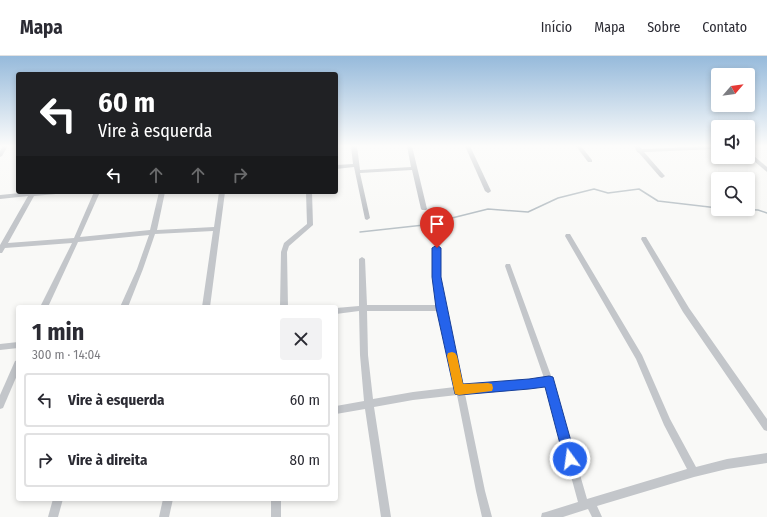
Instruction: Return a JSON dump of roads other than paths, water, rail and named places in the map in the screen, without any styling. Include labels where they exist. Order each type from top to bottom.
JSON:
[{"type":"street","points":[[346,168],[414,168],[424,209]]},
{"type":"street","points":[[356,168],[367,218]]},
{"type":"street","points":[[477,168],[488,191]]},
{"type":"street","points":[[654,168],[662,176]]},
{"type":"street","points":[[0,197],[25,194]]},
{"type":"street","points":[[1,249],[32,194]]},
{"type":"street","points":[[45,305],[96,194]]},
{"type":"street","points":[[125,305],[153,232],[162,194]]},
{"type":"street","points":[[206,305],[222,194]]},
{"type":"street","points":[[284,305],[284,252],[286,245],[310,225],[310,194]]},
{"type":"street","points":[[1,249],[153,232],[217,229]]},
{"type":"street","points":[[568,236],[638,357],[667,422],[694,472]]},
{"type":"street","points":[[644,239],[686,310],[767,427]]},
{"type":"street","points":[[437,248],[436,277],[441,308],[459,390],[465,409],[478,481],[488,517]]},
{"type":"street","points":[[362,259],[364,355],[369,404],[386,517]]},
{"type":"street","points":[[508,266],[549,381],[587,504],[597,517]]},
{"type":"street","points":[[338,311],[364,308],[441,308]]},
{"type":"street","points":[[0,347],[16,346]]},
{"type":"street","points":[[0,405],[16,369]]},
{"type":"street","points":[[338,410],[413,396],[549,381]]},
{"type":"street","points":[[546,517],[694,472],[727,464],[767,458]]},
{"type":"street","points":[[53,517],[57,501]]},
{"type":"street","points":[[164,517],[168,501]]},
{"type":"street","points":[[276,501],[276,517]]},
{"type":"waterway","points":[[360,232],[424,225],[488,209],[528,212],[558,198],[594,189],[608,193],[639,189],[658,201],[711,207]]},
{"type":"waterway","points":[[755,210],[767,213]]}]
